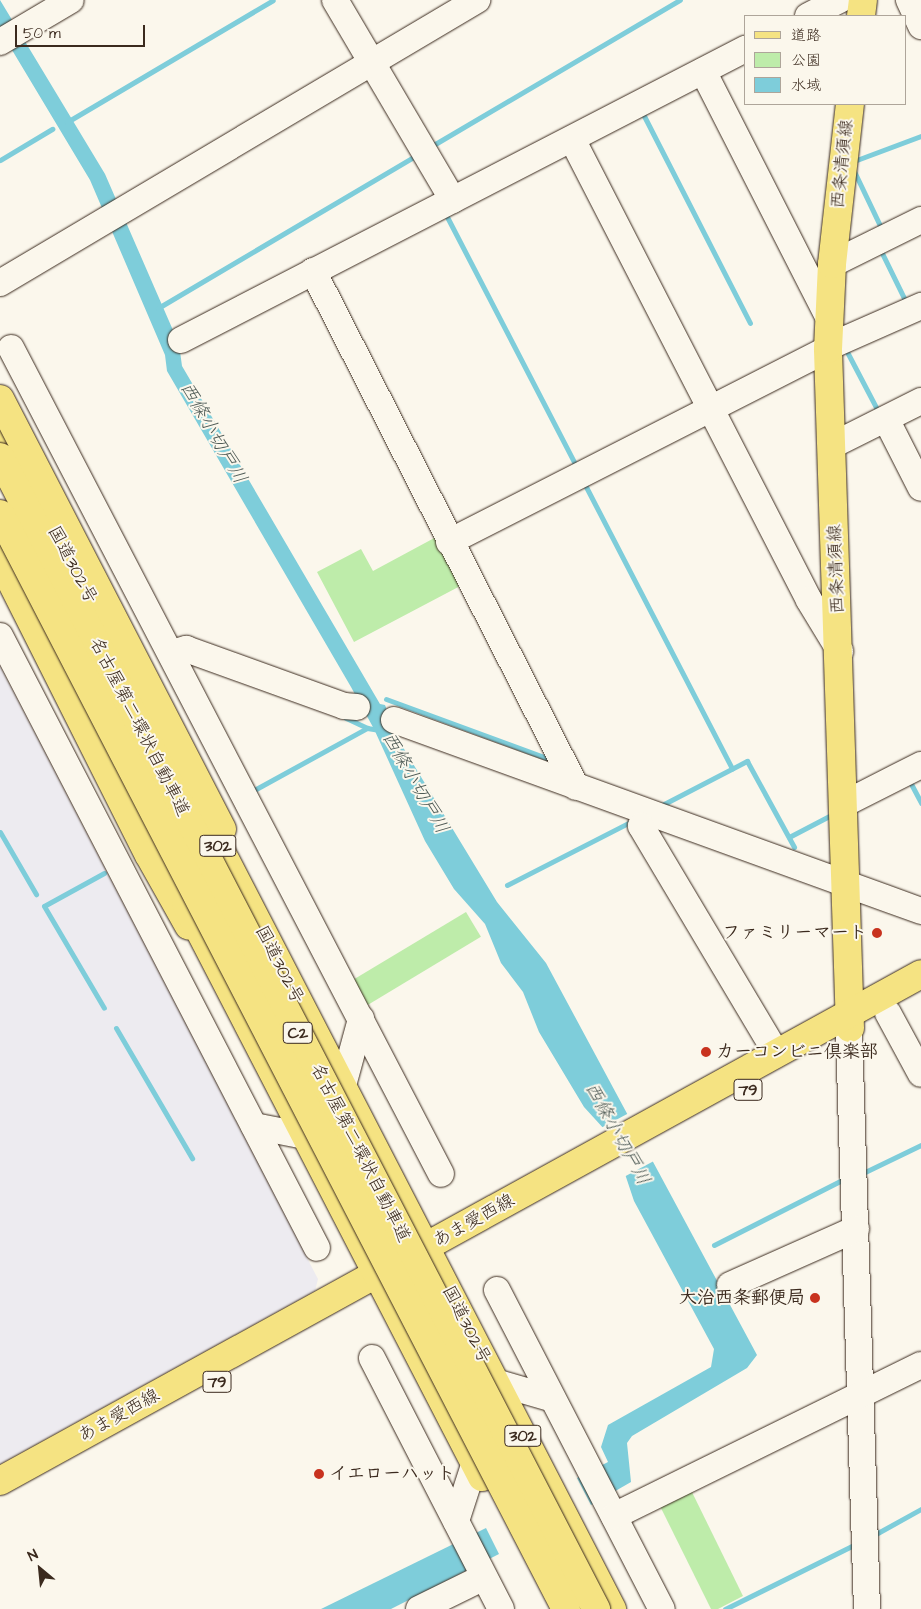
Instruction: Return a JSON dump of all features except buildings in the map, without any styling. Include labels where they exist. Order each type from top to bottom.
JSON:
[{"type":"main road","points":[[860,15],[862,0]]},
{"type":"main road","name":"西条清須線","points":[[850,105],[832,264],[828,348],[840,651],[850,1024]]},
{"type":"main road","points":[[0,398],[222,829],[295,996]]},
{"type":"main road","name":"国道302号","points":[[0,429],[6,455],[295,996],[612,1609]]},
{"type":"main road","name":"国道302号","points":[[0,429],[20,487],[42,602],[62,662],[551,1609]]},
{"type":"main road","name":"名古屋第二環状自動車道","points":[[6,455],[596,1609]]},
{"type":"main road","name":"名古屋第二環状自動車道","points":[[0,514],[566,1609]]},
{"type":"main road","points":[[0,559],[148,855],[247,1022]]},
{"type":"main road","name":"あま愛西線","points":[[0,1481],[430,1256],[850,1024],[921,974]]},
{"type":"main road","name":"あま愛西線","points":[[642,1138],[777,1054],[850,1024],[888,1013],[921,994]]},
{"type":"main road","name":"あま愛西線","points":[[0,1500],[381,1282]]},
{"type":"main road","points":[[495,1382],[597,1551],[627,1609]]},
{"type":"street","points":[[8,37],[71,0]]},
{"type":"street","points":[[335,0],[453,200]]},
{"type":"street","points":[[0,283],[477,0]]},
{"type":"street","points":[[810,15],[839,0]]},
{"type":"street","points":[[909,0],[921,26]]},
{"type":"street","points":[[181,340],[744,50]]},
{"type":"street","points":[[703,71],[829,318]]},
{"type":"street","points":[[572,139],[710,411],[821,623],[840,651]]},
{"type":"street","points":[[832,264],[921,220]]},
{"type":"street","points":[[313,271],[449,542],[576,786]]},
{"type":"street","points":[[449,542],[710,411],[828,348],[921,306]]},
{"type":"street","points":[[11,348],[441,1174]]},
{"type":"street","points":[[833,445],[921,402]]},
{"type":"street","points":[[886,419],[921,488]]},
{"type":"street","points":[[6,455],[69,460]]},
{"type":"street","points":[[0,542],[20,487]]},
{"type":"street","points":[[0,636],[317,1248]]},
{"type":"street","points":[[171,653],[186,649],[344,706],[357,707]]},
{"type":"street","points":[[394,720],[921,911]]},
{"type":"street","points":[[844,804],[921,764]]},
{"type":"street","points":[[648,813],[641,826],[777,1054]]},
{"type":"street","points":[[888,1013],[921,1074]]},
{"type":"street","points":[[342,1089],[360,1019]]},
{"type":"street","points":[[850,1024],[868,1609]]},
{"type":"street","points":[[254,1126],[306,1136]]},
{"type":"street","points":[[730,1285],[856,1229]]},
{"type":"street","points":[[497,1290],[662,1609]]},
{"type":"street","points":[[372,1358],[500,1609]]},
{"type":"street","points":[[610,1509],[861,1396],[921,1365]]},
{"type":"street","points":[[495,1382],[553,1399]]},
{"type":"street","points":[[459,1529],[475,1462]]},
{"type":"street","points":[[419,1609],[482,1573]]},
{"type":"shaded area","points":[[0,666],[318,1279],[315,1291],[0,1464]]},
{"type":"green space","points":[[438,536],[464,584],[354,642],[317,572],[361,549],[373,571]]},
{"type":"green space","points":[[466,912],[481,937],[364,1007],[349,982]]},
{"type":"green space","points":[[688,1484],[743,1596],[718,1609],[711,1609],[657,1500]]},
{"type":"water","name":"西條小切戸川","points":[[0,0],[105,174],[179,344],[182,366],[380,704],[385,705],[398,739],[497,902],[546,963],[757,1355],[747,1368],[632,1436],[627,1443],[631,1482],[591,1505],[577,1478],[608,1462],[601,1447],[608,1425],[711,1367],[714,1349],[634,1201],[622,1165],[605,1130],[584,1107],[539,1032],[523,992],[501,963],[485,924],[454,889],[425,841],[374,729],[351,687],[167,371],[165,355],[90,180],[0,30]]},
{"type":"water","points":[[486,1528],[499,1554],[391,1609],[321,1609]]},
{"type":"pier","points":[[629,1113],[654,1161],[625,1176],[600,1128]]},
{"type":"waterway","points":[[67,122],[273,0]]},
{"type":"waterway","points":[[430,147],[680,0]]},
{"type":"waterway","points":[[642,112],[750,323]]},
{"type":"waterway","points":[[0,160],[52,129]]},
{"type":"waterway","points":[[854,161],[921,136]]},
{"type":"waterway","points":[[158,308],[417,155]]},
{"type":"waterway","points":[[853,169],[883,232]]},
{"type":"waterway","points":[[444,211],[577,468]]},
{"type":"waterway","points":[[880,249],[907,304]]},
{"type":"waterway","points":[[845,348],[879,413]]},
{"type":"waterway","points":[[583,481],[732,769]]},
{"type":"waterway","points":[[386,699],[552,760]]},
{"type":"waterway","points":[[346,718],[367,728]]},
{"type":"waterway","name":"西條小切戸川","points":[[256,789],[367,728],[380,730]]},
{"type":"waterway","points":[[662,805],[747,761],[794,847]]},
{"type":"waterway","points":[[909,780],[921,803]]},
{"type":"waterway","points":[[789,837],[831,815]]},
{"type":"waterway","points":[[507,885],[634,820]]},
{"type":"waterway","points":[[0,832],[36,894]]},
{"type":"waterway","points":[[104,873],[44,906],[104,1008]]},
{"type":"waterway","points":[[116,1028],[192,1158]]},
{"type":"waterway","points":[[865,1172],[921,1145]]},
{"type":"waterway","points":[[714,1245],[846,1178]]},
{"type":"waterway","points":[[874,1535],[921,1509]]},
{"type":"waterway","points":[[725,1609],[856,1544]]},
{"type":"place","name":"ファミリーマート","points":[[877,933]]},
{"type":"place","name":"カーコンビニ倶楽部","points":[[706,1052]]},
{"type":"place","name":"大治西条郵便局","points":[[815,1298]]},
{"type":"place","name":"イエローハット","points":[[319,1474]]}]
